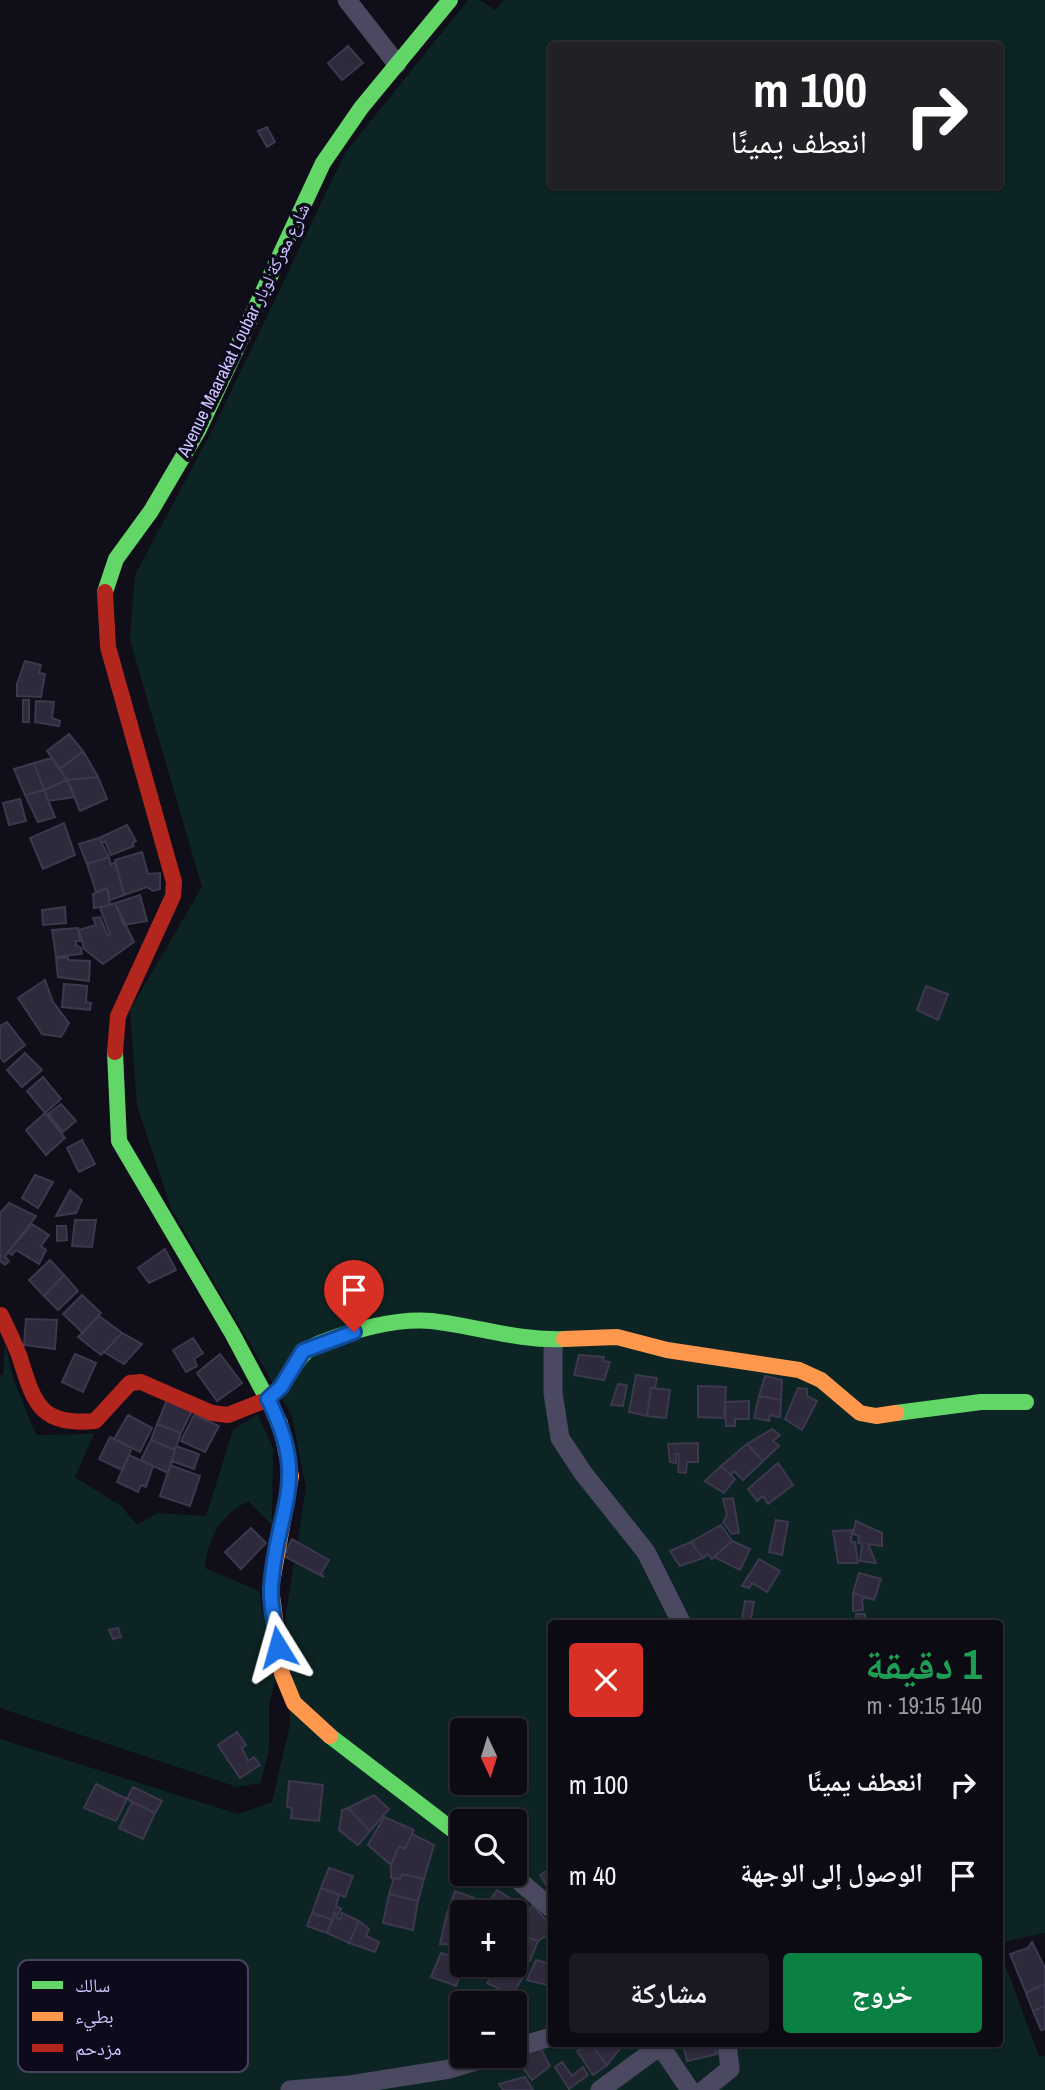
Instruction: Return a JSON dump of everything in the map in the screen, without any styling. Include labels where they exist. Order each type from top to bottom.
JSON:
[{"type":"street","points":[[347,0],[397,64]]},
{"type":"street","name":"Avenue Maarakat Loubar شارع معركة لوبار","points":[[450,0],[345,129],[323,163],[198,431],[151,511],[116,559],[104,597],[108,647],[140,770],[174,882],[173,897],[118,1016],[115,1045],[119,1141],[280,1423],[290,1463],[290,1491],[271,1588],[282,1674],[288,1692],[308,1719],[450,1828]]},
{"type":"street","points":[[1,1315],[18,1353],[30,1395],[55,1418],[75,1423],[95,1421],[130,1383],[141,1382],[212,1413],[228,1415],[268,1399],[281,1387],[303,1351],[381,1324],[429,1321],[516,1338],[553,1340],[617,1337],[667,1350],[799,1370],[821,1380],[860,1413],[876,1416],[981,1402],[1026,1402]]},
{"type":"street","points":[[553,1340],[553,1393],[560,1438],[583,1474],[646,1552],[680,1620]]},
{"type":"street","points":[[525,1886],[548,1905]]},
{"type":"street","points":[[527,2044],[548,2038]]},
{"type":"street","points":[[600,2090],[657,2047]]},
{"type":"street","points":[[661,2047],[690,2090]]},
{"type":"street","points":[[704,2090],[730,2069],[727,2047]]},
{"type":"street","points":[[290,2090],[350,2085],[453,2068]]},
{"type":"green space","points":[[468,0],[480,0],[495,10],[504,0],[1045,0],[1045,1933],[1003,1942],[1003,1620],[548,1620],[548,2047],[1003,2047],[1003,1959],[1039,2056],[1045,2056],[1045,2090],[0,2090],[0,1739],[238,1814],[272,1802],[290,1724],[285,1620],[306,1488],[292,1416],[171,1208],[137,1106],[130,1010],[202,887],[130,640],[135,575],[215,425],[345,153]]},
{"type":"green space","points":[[5,1344],[14,1381],[36,1435],[94,1434],[75,1477],[121,1506],[137,1525],[157,1513],[206,1516],[233,1430],[257,1414],[273,1448],[272,1525],[248,1501],[238,1507],[217,1529],[209,1547],[205,1568],[259,1591],[275,1680],[269,1706],[269,1749],[261,1783],[237,1787],[0,1708],[0,1375],[3,1375]]},
{"type":"building","points":[[348,46],[363,63],[342,80],[328,63]]},
{"type":"building","points":[[267,127],[275,142],[267,147],[258,131]]},
{"type":"building","points":[[25,661],[41,665],[39,673],[45,674],[41,697],[17,696],[17,684]]},
{"type":"building","points":[[23,700],[29,700],[29,722],[23,722]]},
{"type":"building","points":[[36,701],[54,702],[52,718],[60,721],[59,726],[35,722]]},
{"type":"building","points":[[69,734],[83,751],[60,769],[47,751]]},
{"type":"building","points":[[83,751],[98,777],[67,780],[60,769]]},
{"type":"building","points":[[52,758],[67,780],[44,790],[34,763]]},
{"type":"building","points":[[34,763],[44,790],[25,795],[14,769]]},
{"type":"building","points":[[98,777],[107,799],[80,811],[67,780]]},
{"type":"building","points":[[67,780],[75,797],[48,801],[44,790]]},
{"type":"building","points":[[44,790],[55,817],[38,822],[25,795]]},
{"type":"building","points":[[20,799],[26,821],[9,825],[3,803]]},
{"type":"building","points":[[64,823],[75,855],[43,869],[30,838]]},
{"type":"building","points":[[127,825],[136,841],[132,843],[134,846],[111,855],[105,841],[102,844],[99,838]]},
{"type":"building","points":[[99,838],[109,857],[87,864],[79,844]]},
{"type":"building","points":[[142,852],[148,874],[160,873],[160,889],[153,891],[147,887],[124,895],[115,860]]},
{"type":"building","points":[[109,857],[111,865],[115,862],[124,895],[110,900],[107,888],[96,892],[87,864]]},
{"type":"building","points":[[107,888],[110,905],[94,908],[93,894]]},
{"type":"building","points":[[140,895],[147,921],[124,925],[115,903]]},
{"type":"building","points":[[115,903],[134,942],[103,964],[84,949],[79,930],[96,925],[93,918],[100,917],[108,936],[110,934],[100,908]]},
{"type":"building","points":[[65,907],[66,923],[43,925],[42,910]]},
{"type":"building","points":[[78,928],[80,941],[76,941],[76,945],[81,948],[82,954],[56,957],[52,930]]},
{"type":"building","points":[[68,957],[68,960],[90,961],[89,981],[58,977],[56,959]]},
{"type":"building","points":[[45,980],[53,1002],[69,1023],[61,1037],[42,1034],[18,998]]},
{"type":"building","points":[[64,984],[87,986],[86,1002],[91,1003],[90,1010],[62,1007]]},
{"type":"building","points":[[926,986],[948,994],[938,1020],[917,1010]]},
{"type":"building","points":[[7,1022],[25,1045],[4,1062],[0,1057],[0,1026]]},
{"type":"building","points":[[25,1053],[42,1070],[22,1087],[7,1070]]},
{"type":"building","points":[[43,1077],[61,1099],[45,1113],[27,1091]]},
{"type":"building","points":[[61,1104],[76,1121],[63,1132],[48,1114]]},
{"type":"building","points":[[45,1113],[65,1138],[46,1155],[26,1130]]},
{"type":"building","points":[[82,1140],[95,1164],[79,1172],[67,1148]]},
{"type":"building","points":[[35,1175],[53,1182],[38,1208],[22,1198]]},
{"type":"building","points":[[70,1190],[82,1200],[76,1213],[56,1216]]},
{"type":"building","points":[[9,1203],[36,1216],[8,1252],[5,1257],[9,1261],[5,1265],[0,1261],[0,1213]]},
{"type":"building","points":[[75,1220],[96,1220],[92,1247],[72,1246]]},
{"type":"building","points":[[32,1224],[49,1235],[41,1246],[46,1250],[39,1264],[16,1250],[12,1255],[8,1252]]},
{"type":"building","points":[[57,1226],[66,1226],[67,1240],[57,1241]]},
{"type":"building","points":[[165,1249],[176,1270],[149,1283],[138,1268]]},
{"type":"building","points":[[50,1260],[64,1275],[44,1296],[29,1280]]},
{"type":"building","points":[[64,1275],[78,1291],[58,1310],[44,1296]]},
{"type":"building","points":[[82,1295],[101,1313],[83,1333],[63,1314]]},
{"type":"building","points":[[99,1316],[122,1333],[101,1355],[78,1337]]},
{"type":"building","points":[[26,1319],[57,1320],[55,1349],[24,1345]]},
{"type":"building","points":[[122,1333],[142,1344],[124,1364],[104,1352]]},
{"type":"building","points":[[193,1338],[203,1353],[194,1359],[197,1366],[186,1372],[173,1350]]},
{"type":"building","points":[[75,1354],[96,1363],[83,1392],[62,1382]]},
{"type":"building","points":[[220,1354],[242,1383],[217,1401],[197,1373]]},
{"type":"building","points":[[579,1355],[604,1357],[603,1361],[610,1362],[604,1380],[574,1375]]},
{"type":"building","points":[[636,1375],[657,1378],[655,1388],[651,1388],[647,1416],[629,1412]]},
{"type":"building","points":[[765,1376],[782,1380],[781,1400],[759,1396]]},
{"type":"building","points":[[618,1384],[627,1385],[623,1406],[611,1405]]},
{"type":"building","points":[[698,1386],[726,1387],[724,1418],[698,1417]]},
{"type":"building","points":[[651,1388],[670,1390],[666,1418],[647,1416]]},
{"type":"building","points":[[798,1388],[807,1389],[807,1396],[817,1401],[802,1430],[785,1419]]},
{"type":"building","points":[[759,1396],[781,1400],[780,1417],[770,1415],[769,1421],[754,1418]]},
{"type":"building","points":[[167,1400],[193,1409],[181,1433],[157,1424]]},
{"type":"building","points":[[749,1401],[749,1419],[735,1419],[735,1426],[726,1426],[725,1402]]},
{"type":"building","points":[[128,1415],[152,1428],[140,1452],[114,1439]]},
{"type":"building","points":[[194,1415],[219,1426],[205,1452],[181,1441]]},
{"type":"building","points":[[157,1424],[181,1433],[175,1450],[151,1440]]},
{"type":"building","points":[[772,1429],[780,1435],[773,1441],[779,1446],[763,1461],[747,1444]]},
{"type":"building","points":[[110,1437],[132,1448],[122,1470],[99,1459]]},
{"type":"building","points":[[151,1440],[175,1450],[168,1473],[141,1460]]},
{"type":"building","points":[[698,1443],[698,1462],[687,1462],[686,1473],[678,1472],[679,1454],[676,1454],[676,1463],[670,1462],[668,1444]]},
{"type":"building","points":[[747,1444],[763,1461],[743,1480],[734,1471],[731,1475],[721,1466]]},
{"type":"building","points":[[176,1446],[199,1454],[194,1469],[172,1461]]},
{"type":"building","points":[[129,1455],[153,1466],[146,1487],[141,1485],[138,1492],[117,1482]]},
{"type":"building","points":[[778,1463],[793,1485],[768,1504],[763,1496],[757,1501],[748,1489]]},
{"type":"building","points":[[170,1465],[200,1476],[190,1506],[160,1496]]},
{"type":"building","points":[[721,1466],[735,1479],[724,1493],[705,1481]]},
{"type":"building","points":[[733,1498],[739,1533],[732,1534],[723,1522],[727,1515],[723,1499]]},
{"type":"building","points":[[776,1520],[788,1522],[782,1555],[769,1552]]},
{"type":"building","points":[[856,1521],[882,1533],[882,1546],[868,1544],[876,1563],[860,1561],[862,1544],[858,1543],[859,1536],[853,1534]]},
{"type":"building","points":[[721,1525],[732,1541],[712,1559],[708,1554],[703,1558],[691,1542]]},
{"type":"building","points":[[251,1528],[266,1543],[241,1569],[225,1552]]},
{"type":"building","points":[[852,1530],[851,1542],[855,1542],[858,1563],[838,1563],[833,1531]]},
{"type":"building","points":[[292,1539],[329,1560],[321,1573],[324,1577],[284,1556]]},
{"type":"building","points":[[732,1541],[750,1549],[740,1570],[714,1557]]},
{"type":"building","points":[[691,1542],[703,1558],[680,1566],[670,1551]]},
{"type":"building","points":[[759,1559],[780,1571],[767,1592],[752,1583],[749,1588],[742,1586]]},
{"type":"building","points":[[859,1573],[881,1579],[874,1600],[853,1593]]},
{"type":"building","points":[[853,1593],[865,1597],[862,1600],[863,1610],[853,1611]]},
{"type":"building","points":[[745,1601],[754,1602],[751,1620],[742,1620]]},
{"type":"building","points":[[856,1614],[865,1614],[867,1620],[856,1620]]},
{"type":"building","points":[[118,1628],[121,1637],[113,1639],[109,1630]]},
{"type":"building","points":[[237,1732],[246,1745],[242,1748],[248,1761],[254,1757],[260,1765],[240,1778],[218,1745]]},
{"type":"building","points":[[289,1781],[323,1785],[319,1821],[291,1818],[292,1808],[287,1807]]},
{"type":"building","points":[[96,1784],[127,1799],[116,1821],[84,1808]]},
{"type":"building","points":[[133,1787],[162,1801],[155,1813],[127,1799]]},
{"type":"building","points":[[374,1795],[389,1809],[370,1831],[348,1808]]},
{"type":"building","points":[[132,1802],[155,1813],[143,1839],[119,1828]]},
{"type":"building","points":[[348,1808],[370,1831],[358,1845],[339,1830],[342,1810]]},
{"type":"building","points":[[384,1817],[414,1830],[405,1849],[399,1846],[391,1865],[368,1845]]},
{"type":"building","points":[[412,1834],[434,1845],[424,1879],[402,1874],[400,1879],[391,1878],[391,1865],[399,1846],[405,1849]]},
{"type":"building","points":[[329,1868],[353,1876],[345,1897],[321,1888]]},
{"type":"building","points":[[548,1870],[548,1887],[540,1875]]},
{"type":"building","points":[[402,1874],[424,1879],[418,1901],[389,1894],[394,1878],[400,1879]]},
{"type":"building","points":[[321,1888],[339,1895],[336,1906],[341,1909],[338,1915],[334,1912],[333,1920],[312,1913]]},
{"type":"building","points":[[497,1890],[513,1900],[490,1900]]},
{"type":"building","points":[[455,1891],[477,1899],[477,1900],[452,1900]]},
{"type":"building","points":[[389,1894],[418,1901],[413,1930],[383,1923]]},
{"type":"building","points":[[533,1905],[548,1922],[548,1935],[538,1941],[527,1937],[527,1914]]},
{"type":"building","points":[[312,1913],[333,1920],[327,1933],[307,1926]]},
{"type":"building","points":[[342,1913],[359,1921],[349,1943],[327,1933],[334,1915],[340,1920]]},
{"type":"building","points":[[446,1917],[450,1918],[450,1945],[440,1944]]},
{"type":"building","points":[[359,1921],[369,1929],[366,1936],[379,1942],[375,1952],[349,1943]]},
{"type":"building","points":[[527,1937],[538,1941],[530,1961],[527,1960]]},
{"type":"building","points":[[1032,1942],[1045,1968],[1045,1984],[1026,1993],[1010,1954],[1028,1948]]},
{"type":"building","points":[[441,1953],[450,1956],[450,1977],[459,1977],[456,1986],[431,1977]]},
{"type":"building","points":[[536,1960],[548,1963],[548,1985],[527,1980]]},
{"type":"building","points":[[491,1977],[523,1977],[514,1991],[504,1991],[487,1983]]},
{"type":"building","points":[[1045,1984],[1045,2006],[1033,2011],[1026,1993]]},
{"type":"building","points":[[1045,2006],[1045,2029],[1041,2030],[1033,2011]]},
{"type":"building","points":[[593,2047],[607,2065],[593,2075],[577,2051]]},
{"type":"building","points":[[593,2047],[621,2047],[607,2065]]},
{"type":"building","points":[[684,2047],[716,2047],[717,2054],[687,2061]]},
{"type":"building","points":[[541,2049],[550,2066],[532,2080],[523,2068],[527,2068],[527,2053]]},
{"type":"building","points":[[562,2062],[572,2076],[583,2067],[588,2075],[569,2089],[555,2067]]},
{"type":"building","points":[[525,2077],[533,2090],[503,2090],[499,2084]]},
{"type":"traffic: fast","points":[[105,592],[116,559],[151,511],[198,431],[323,163],[361,108],[450,0]]},
{"type":"traffic: fast","points":[[115,1052],[119,1141],[232,1333],[280,1423],[287,1456]]},
{"type":"traffic: fast","points":[[261,1402],[278,1389],[310,1348],[374,1326],[403,1321],[431,1321],[514,1336],[564,1339]]},
{"type":"traffic: fast","points":[[896,1413],[981,1402],[1026,1402]]},
{"type":"traffic: fast","points":[[330,1736],[450,1828]]},
{"type":"traffic: slow","points":[[564,1339],[617,1337],[667,1350],[799,1370],[821,1380],[860,1413],[876,1416],[896,1413]]},
{"type":"traffic: slow","points":[[287,1456],[291,1476],[271,1588],[282,1674],[294,1703],[330,1736]]},
{"type":"traffic: jam","points":[[105,592],[108,647],[174,882],[173,896],[118,1016],[115,1052]]},
{"type":"traffic: jam","points":[[1,1315],[35,1398],[41,1408],[61,1419],[76,1422],[95,1421],[130,1383],[141,1382],[212,1413],[228,1415],[261,1402]]},
{"type":"route","points":[[278,1647],[271,1588],[291,1476],[288,1450],[280,1423],[268,1399],[281,1387],[303,1351],[354,1332]]}]
